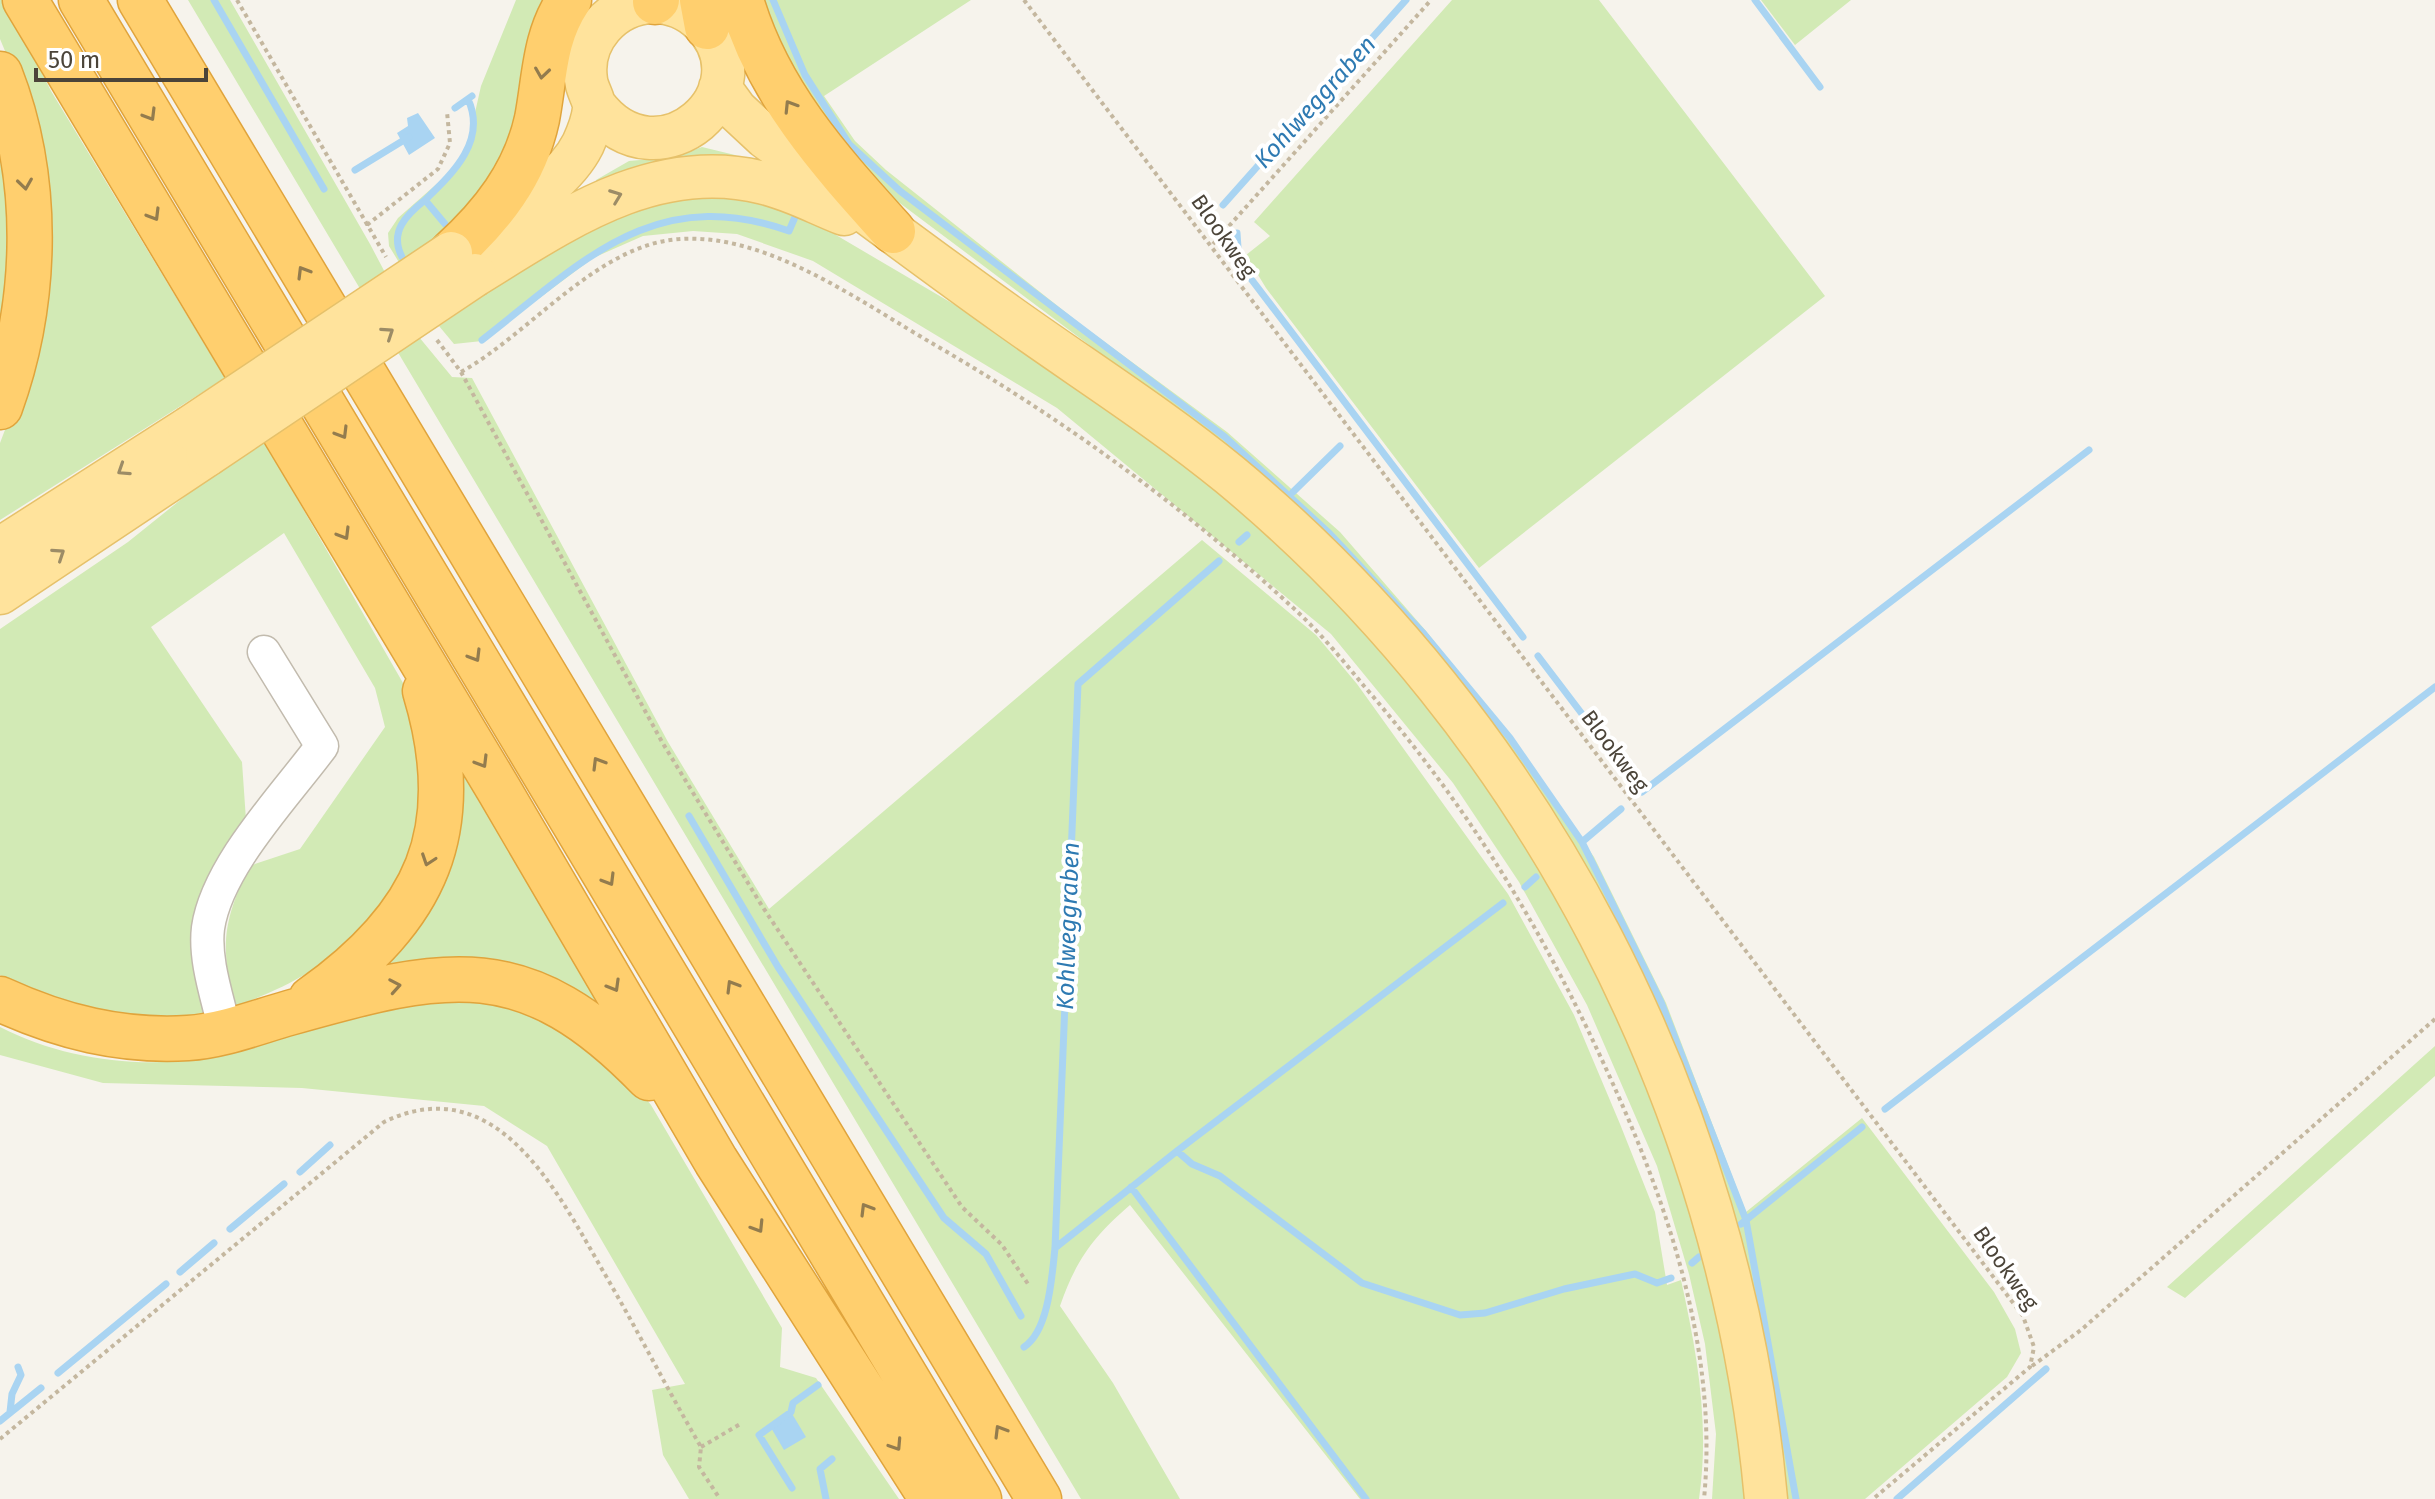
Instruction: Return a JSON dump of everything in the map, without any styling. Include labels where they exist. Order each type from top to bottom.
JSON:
[{"type":"highway","points":[[25,0],[716,1161],[932,1499]]},
{"type":"highway","points":[[81,0],[979,1499]]},
{"type":"highway","points":[[140,0],[1039,1499]]},
{"type":"highway","points":[[463,264],[500,205],[530,146],[544,58],[555,24],[569,0]]},
{"type":"highway","points":[[741,0],[755,46],[792,111],[818,147],[893,231]]},
{"type":"highway","points":[[0,74],[22,164],[30,248],[19,346],[0,407]]},
{"type":"highway","points":[[292,1012],[347,973],[381,943],[409,905],[427,866],[440,820],[437,732],[412,648]]},
{"type":"highway","points":[[0,999],[48,1021],[86,1032],[190,1038],[390,987],[457,977],[508,983],[565,1006],[613,1040],[655,1083],[716,1161]]},
{"type":"main road","points":[[656,1],[704,14],[719,50],[720,88],[711,109],[695,126],[667,138],[636,136],[613,125],[595,106],[585,68],[598,30],[629,6],[656,1]]},
{"type":"main road","points":[[720,88],[736,110],[765,137],[1230,476],[1369,607],[1433,681],[1513,787],[1619,970],[1670,1088],[1711,1207],[1739,1316],[1761,1434],[1766,1499]]},
{"type":"main road","points":[[463,264],[582,147],[595,106]]},
{"type":"main road","points":[[695,126],[773,166],[1003,312]]},
{"type":"main road","points":[[0,593],[198,441],[463,264],[550,213],[613,153],[636,136]]},
{"type":"main road","points":[[463,264],[599,202],[644,185],[678,178],[723,177],[765,183],[848,215]]},
{"type":"main road","points":[[0,549],[198,441]]},
{"type":"lane","points":[[225,1031],[208,952],[208,928],[215,902],[234,865],[322,746],[264,652]]},
{"type":"path","points":[[237,0],[391,264]]},
{"type":"path","name":"Blookweg","points":[[1024,0],[1213,244],[1250,301],[1967,1238],[2023,1316],[2034,1347],[2030,1367]]},
{"type":"path","points":[[1213,244],[1431,0]]},
{"type":"path","points":[[367,225],[438,169],[450,143],[447,112]]},
{"type":"path","points":[[461,372],[514,337],[600,268],[644,244],[683,238],[743,245],[846,293],[1028,399],[1130,472],[1291,605],[1373,696],[1446,786],[1529,912],[1602,1060],[1655,1184],[1690,1305],[1706,1398],[1709,1445],[1704,1499]]},
{"type":"path","points":[[430,330],[461,372],[662,742],[762,906],[962,1207],[1002,1245],[1028,1284]]},
{"type":"path","points":[[1873,1499],[2030,1367],[2081,1330],[2435,1019]]},
{"type":"path","points":[[0,1439],[384,1122],[410,1109],[433,1108],[458,1111],[505,1134],[550,1179],[701,1447],[699,1467],[720,1499]]},
{"type":"path","points":[[701,1447],[742,1423]]},
{"type":"green space","points":[[0,0],[5,0],[51,91],[225,378],[0,520],[0,443],[22,385],[13,70],[0,39]]},
{"type":"green space","points":[[188,0],[230,0],[370,244],[419,337],[452,377],[472,378],[668,742],[769,909],[1202,540],[1316,635],[1357,684],[1508,894],[1574,1015],[1655,1212],[1667,1285],[1681,1280],[1700,1389],[1703,1443],[1699,1499],[1360,1499],[1130,1205],[1087,1250],[1072,1275],[1060,1306],[1113,1383],[1180,1499],[1081,1499]]},
{"type":"green space","points":[[516,0],[556,0],[520,132],[465,218],[400,264],[389,246],[388,233],[398,218],[457,166],[470,135],[481,86]]},
{"type":"green space","points":[[757,0],[971,0],[824,96],[855,141],[886,170],[1083,326],[1227,432],[1340,532],[1426,631],[1519,749],[1594,857],[1666,1003],[1746,1212],[1862,1118],[1994,1292],[2015,1329],[2021,1353],[2007,1377],[1865,1499],[1787,1499],[1763,1331],[1738,1229],[1690,1090],[1609,912],[1216,440],[893,198],[823,129]]},
{"type":"green space","points":[[1452,0],[1599,0],[1825,296],[1479,568],[1266,288],[1246,255],[1270,236],[1254,222]]},
{"type":"green space","points":[[1761,0],[1851,0],[1795,45]]},
{"type":"green space","points":[[0,136],[14,226],[0,345]]},
{"type":"green space","points":[[702,147],[735,155],[790,180],[597,183],[596,180],[629,161],[674,157]]},
{"type":"green space","points":[[752,195],[822,223],[836,235],[1062,368],[1247,513],[1321,585],[1436,714],[1512,818],[1625,1019],[1703,1231],[1751,1499],[1712,1499],[1716,1434],[1705,1344],[1689,1274],[1657,1166],[1587,1005],[1519,882],[1453,783],[1331,634],[1057,408],[813,261],[737,234],[693,231],[643,236],[593,258],[482,341],[454,344],[439,326],[620,203]]},
{"type":"green space","points":[[264,441],[403,683],[413,711],[423,769],[423,799],[412,857],[402,885],[381,918],[328,959],[270,993],[234,1007],[227,967],[226,935],[233,904],[249,866],[300,849],[385,727],[375,688],[284,533],[151,627],[242,762],[246,820],[205,1013],[152,1020],[121,1016],[29,992],[0,975],[0,629],[128,542],[194,489]]},
{"type":"green space","points":[[465,768],[601,992],[592,1002],[381,974],[457,770]]},
{"type":"green space","points":[[457,996],[535,1014],[624,1072],[651,1105],[782,1328],[780,1367],[816,1378],[899,1499],[689,1499],[663,1455],[652,1390],[685,1384],[547,1146],[484,1106],[302,1088],[103,1083],[0,1055],[0,1027],[55,1049],[84,1056],[144,1062],[203,1059],[247,1049],[362,1012]]},
{"type":"green space","points":[[2435,1046],[2435,1076],[2185,1298],[2167,1287]]},
{"type":"water","points":[[418,113],[435,138],[409,155],[397,133],[408,126],[407,118]]},
{"type":"water","points":[[791,1412],[806,1437],[784,1450],[770,1426]]},
{"type":"waterway","points":[[214,0],[324,189]]},
{"type":"waterway","points":[[773,0],[805,75],[849,144],[900,191],[1225,437],[1328,532],[1424,634],[1510,738],[1582,842],[1661,1002],[1746,1220],[1796,1499]]},
{"type":"waterway","name":"Kohlweggraben","points":[[1223,205],[1406,0]]},
{"type":"waterway","points":[[1755,0],[1820,87]]},
{"type":"waterway","points":[[455,108],[472,96]]},
{"type":"waterway","points":[[445,224],[425,200],[456,167],[470,142],[473,114],[468,99]]},
{"type":"waterway","points":[[355,170],[409,137]]},
{"type":"waterway","points":[[402,257],[397,240],[399,232],[406,218],[425,200]]},
{"type":"waterway","points":[[482,340],[587,259],[622,239],[658,224],[698,217],[741,219],[789,231],[795,217]]},
{"type":"waterway","points":[[1237,233],[1239,263],[1523,637]]},
{"type":"waterway","name":"Kohlweggraben","points":[[1293,492],[1340,446]]},
{"type":"waterway","points":[[1608,747],[1642,792],[2089,450]]},
{"type":"waterway","name":"Kohlweggraben","points":[[1239,542],[1247,535]]},
{"type":"waterway","name":"Kohlweggraben","points":[[1024,1347],[1039,1329],[1044,1316],[1055,1248],[1078,684],[1219,561]]},
{"type":"waterway","points":[[1538,656],[1595,731]]},
{"type":"waterway","points":[[1885,1109],[2435,687]]},
{"type":"waterway","points":[[1582,842],[1621,809]]},
{"type":"waterway","points":[[689,816],[778,967],[944,1218],[986,1254],[1021,1316]]},
{"type":"waterway","points":[[1525,887],[1536,877]]},
{"type":"waterway","points":[[1055,1248],[1177,1151],[1503,903]]},
{"type":"waterway","points":[[1741,1224],[1862,1127]]},
{"type":"waterway","points":[[300,1172],[330,1145]]},
{"type":"waterway","points":[[1177,1151],[1192,1164],[1220,1176],[1362,1283],[1460,1315],[1485,1313],[1564,1289],[1635,1274],[1657,1283],[1671,1278]]},
{"type":"waterway","points":[[230,1229],[284,1184]]},
{"type":"waterway","points":[[1131,1187],[1366,1499]]},
{"type":"waterway","points":[[180,1272],[214,1243]]},
{"type":"waterway","points":[[1692,1263],[1699,1257]]},
{"type":"waterway","points":[[58,1373],[166,1284]]},
{"type":"waterway","points":[[10,1412],[12,1394],[21,1375],[18,1367]]},
{"type":"waterway","points":[[1897,1499],[2046,1369]]},
{"type":"waterway","points":[[792,1488],[759,1435],[791,1412],[793,1403],[818,1385]]},
{"type":"waterway","points":[[0,1421],[41,1388]]},
{"type":"waterway","name":"Kohlweggraben","points":[[826,1499],[820,1469],[832,1459]]}]
